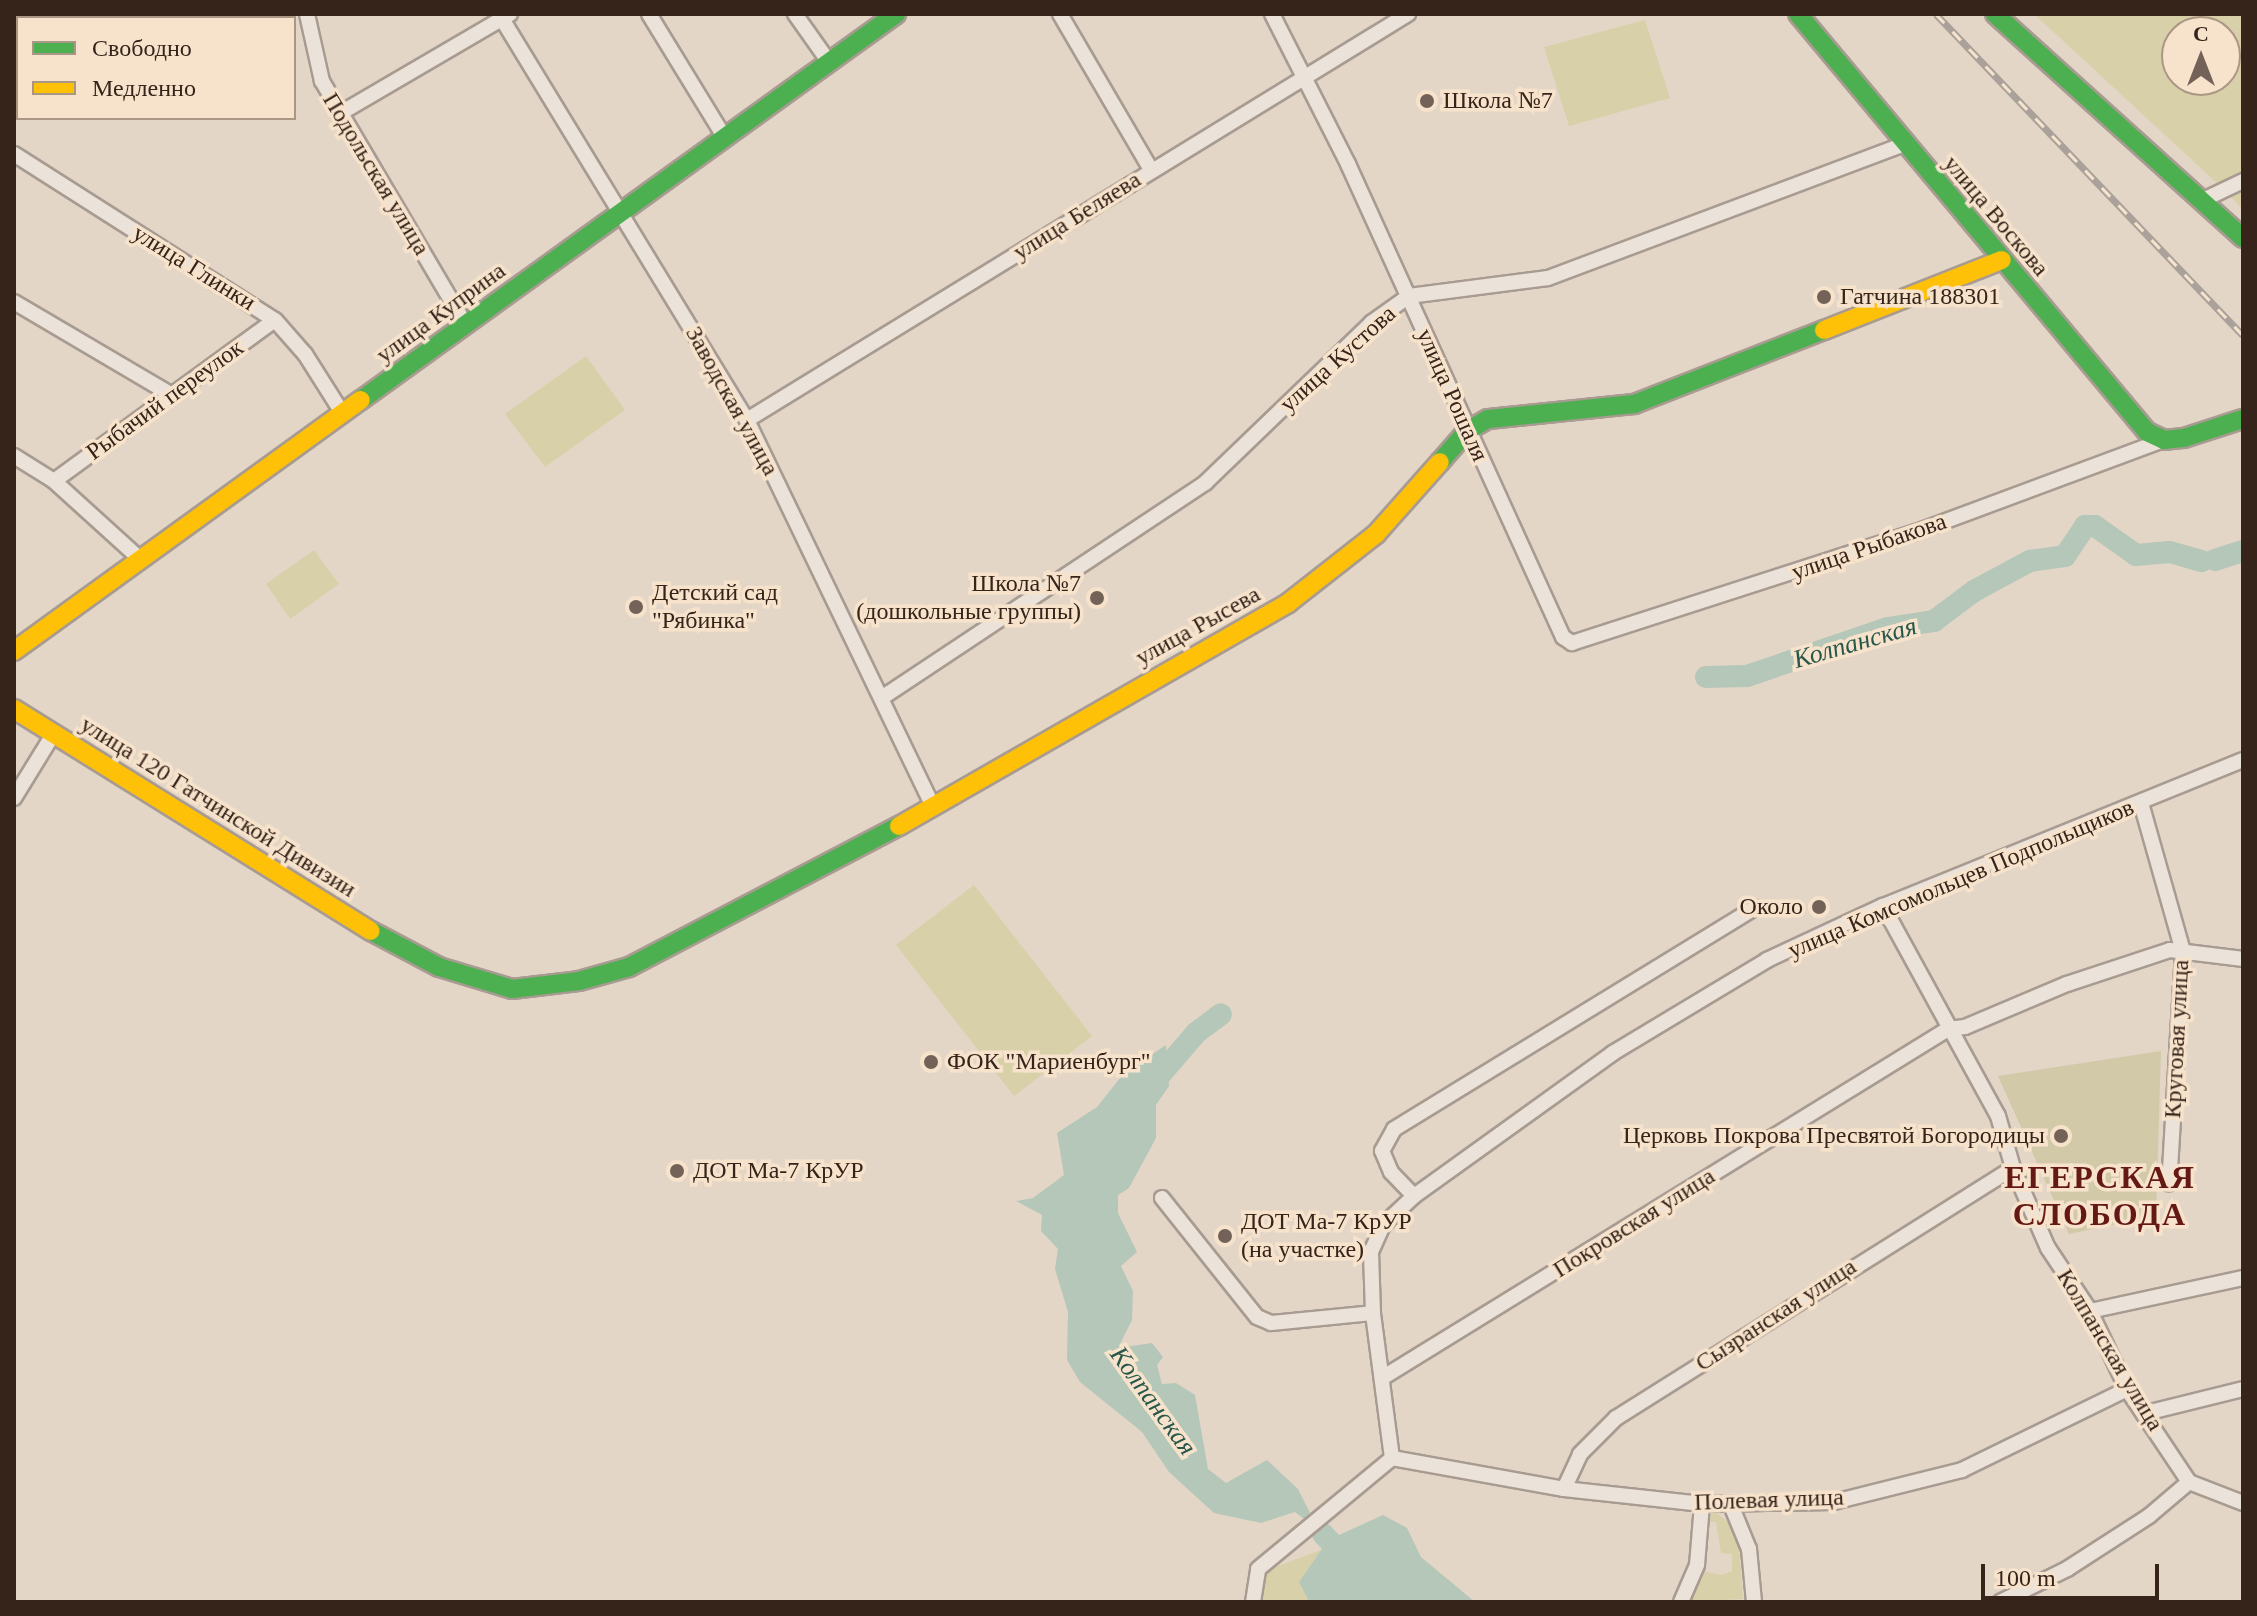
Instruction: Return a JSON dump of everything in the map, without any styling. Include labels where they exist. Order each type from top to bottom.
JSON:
[{"type":"main road","name":"улица Куприна","points":[[14,651],[896,14]]},
{"type":"main road","name":"улица Воскова","points":[[1798,14],[2151,440]]},
{"type":"main road","points":[[1995,14],[2243,238]]},
{"type":"main road","name":"улица Рысева","points":[[397,946],[491,985],[527,988],[579,981],[629,967],[691,937],[933,806],[1325,579],[1376,534],[1467,431],[1488,419],[1634,404],[2002,260]]},
{"type":"main road","points":[[2151,440],[2243,419]]},
{"type":"main road","name":"улица 120 Гатчинской Дивизии","points":[[14,709],[397,946]]},
{"type":"street","name":"Подольская улица","points":[[307,14],[322,81],[466,325]]},
{"type":"street","points":[[649,14],[725,138]]},
{"type":"street","points":[[795,14],[829,62]]},
{"type":"street","points":[[1060,14],[1151,170]]},
{"type":"street","name":"улица Рошаля","points":[[1272,14],[1306,76],[1409,296],[1467,431],[1563,637],[1572,643]]},
{"type":"street","name":"улица Беляева","points":[[747,420],[1408,14]]},
{"type":"street","points":[[339,114],[504,16]]},
{"type":"street","name":"Заводская улица","points":[[504,16],[747,420],[933,806]]},
{"type":"street","name":"улица Кустова","points":[[883,697],[1205,483],[1371,323],[1409,296],[1548,278],[1905,144]]},
{"type":"street","name":"улица Глинки","points":[[14,154],[275,320],[305,354],[343,414]]},
{"type":"street","points":[[2201,201],[2243,181]]},
{"type":"street","points":[[14,302],[172,395]]},
{"type":"street","name":"Рыбачий переулок","points":[[54,481],[275,320]]},
{"type":"street","name":"улица Рыбакова","points":[[1572,643],[1916,532],[2151,440]]},
{"type":"street","points":[[14,456],[54,481],[141,560]]},
{"type":"street","points":[[14,798],[54,733]]},
{"type":"street","name":"улица Комсомольцев Подпольщиков","points":[[1392,1458],[1373,1313],[1371,1252],[1383,1225],[1414,1196],[1613,1053],[1767,960],[1883,906],[2243,760]]},
{"type":"street","name":"Круговая улица","points":[[2141,803],[2183,951],[2169,1184]]},
{"type":"street","name":"Колпанская улица","points":[[1883,906],[1998,1116],[2013,1168],[2048,1248],[2090,1311],[2127,1389],[2146,1413],[2189,1482]]},
{"type":"street","points":[[1414,1196],[1391,1172],[1382,1151],[1394,1129],[1755,908]]},
{"type":"street","name":"Покровская улица","points":[[1382,1378],[1948,1029],[1965,1027],[2067,984],[2170,950],[2243,959]]},
{"type":"street","name":"Сызранская улица","points":[[1564,1489],[1580,1454],[1616,1418],[2013,1168]]},
{"type":"street","points":[[1162,1198],[1257,1317],[1271,1323],[1373,1313]]},
{"type":"street","points":[[2090,1311],[2243,1278]]},
{"type":"street","name":"Полевая улица","points":[[1392,1458],[1564,1489],[1702,1504],[1834,1502],[1900,1488],[1962,1470],[2127,1389]]},
{"type":"street","points":[[2146,1413],[2243,1389]]},
{"type":"street","points":[[1253,1602],[1258,1569],[1392,1458]]},
{"type":"street","points":[[2000,1602],[2067,1569],[2149,1516],[2189,1482],[2243,1503]]},
{"type":"street","points":[[1681,1602],[1697,1565],[1702,1504]]},
{"type":"street","points":[[1731,1505],[1749,1549],[1754,1602]]},
{"type":"shaded area","points":[[2034,14],[2243,14],[2243,209],[2218,184]]},
{"type":"shaded area","points":[[1645,20],[1670,98],[1569,126],[1544,47]]},
{"type":"shaded area","points":[[586,356],[625,410],[545,467],[505,414]]},
{"type":"shaded area","points":[[314,550],[339,584],[290,619],[266,584]]},
{"type":"shaded area","points":[[974,885],[1092,1036],[1014,1096],[896,945]]},
{"type":"shaded area","points":[[2161,1051],[2156,1216],[2069,1234],[1998,1076]]},
{"type":"shaded area","points":[[1714,1511],[1728,1522],[1739,1545],[1743,1599],[1686,1602],[1701,1571],[1722,1575],[1732,1571],[1732,1554],[1721,1553],[1716,1522],[1706,1522]]},
{"type":"shaded area","points":[[1321,1550],[1299,1582],[1309,1602],[1253,1602],[1254,1575]]},
{"type":"water","points":[[1166,1045],[1169,1086],[1156,1105],[1156,1138],[1129,1188],[1118,1195],[1118,1213],[1137,1252],[1121,1266],[1133,1291],[1132,1320],[1118,1348],[1152,1343],[1163,1357],[1157,1365],[1162,1384],[1176,1383],[1195,1395],[1208,1469],[1226,1483],[1267,1460],[1298,1489],[1310,1513],[1304,1519],[1295,1512],[1261,1523],[1214,1513],[1169,1472],[1142,1432],[1080,1382],[1067,1360],[1068,1312],[1055,1269],[1058,1249],[1041,1231],[1042,1215],[1016,1201],[1033,1198],[1064,1175],[1057,1133],[1097,1107],[1124,1073]]},
{"type":"water","points":[[1383,1515],[1407,1528],[1421,1557],[1475,1602],[1309,1602],[1299,1582],[1328,1540]]},
{"type":"waterway","name":"Колпанская","points":[[1706,677],[1747,676],[1888,628],[1934,621],[1974,591],[2030,561],[2065,556],[2085,526],[2095,526],[2136,555],[2170,552],[2202,561]]},
{"type":"waterway","name":"Колпанская","points":[[2215,560],[2243,551]]},
{"type":"waterway","name":"Колпанская","points":[[1148,1089],[1196,1033],[1221,1014]]},
{"type":"waterway","name":"Колпанская","points":[[1323,1534],[1387,1602]]},
{"type":"railway","points":[[1936,14],[2243,335]]},
{"type":"traffic: fast","points":[[361,400],[896,14]]},
{"type":"traffic: fast","points":[[1798,14],[2147,432],[2164,440],[2184,438],[2243,419]]},
{"type":"traffic: fast","points":[[1995,14],[2243,238]]},
{"type":"traffic: fast","points":[[1440,462],[1467,431],[1488,419],[1634,404],[1824,330]]},
{"type":"traffic: fast","points":[[371,931],[439,967],[512,989],[579,981],[629,967],[899,826]]},
{"type":"traffic: slow","points":[[1824,330],[2002,260]]},
{"type":"traffic: slow","points":[[14,651],[361,400]]},
{"type":"traffic: slow","points":[[899,826],[1288,603],[1376,534],[1440,462]]},
{"type":"traffic: slow","points":[[14,709],[371,931]]},
{"type":"place","name":"Школа №7","points":[[1427,101]]},
{"type":"place","name":"Гатчина 188301","points":[[1824,297]]},
{"type":"place","name":"Школа №7 (дошкольные группы)","points":[[1097,598]]},
{"type":"place","name":"Детский сад \"Рябинка\"","points":[[636,607]]},
{"type":"place","name":"Около","points":[[1819,907]]},
{"type":"place","name":"ФОК \"Мариенбург\"","points":[[931,1062]]},
{"type":"place","name":"Церковь Покрова Пресвятой Богородицы","points":[[2061,1136]]},
{"type":"place","name":"ДОТ Ма-7 КрУР","points":[[677,1171]]},
{"type":"place","name":"ДОТ Ма-7 КрУР (на участке)","points":[[1225,1236]]},
{"type":"district","name":"ЕГЕРСКАЯ СЛОБОДА","points":[[2100,1196]]}]
